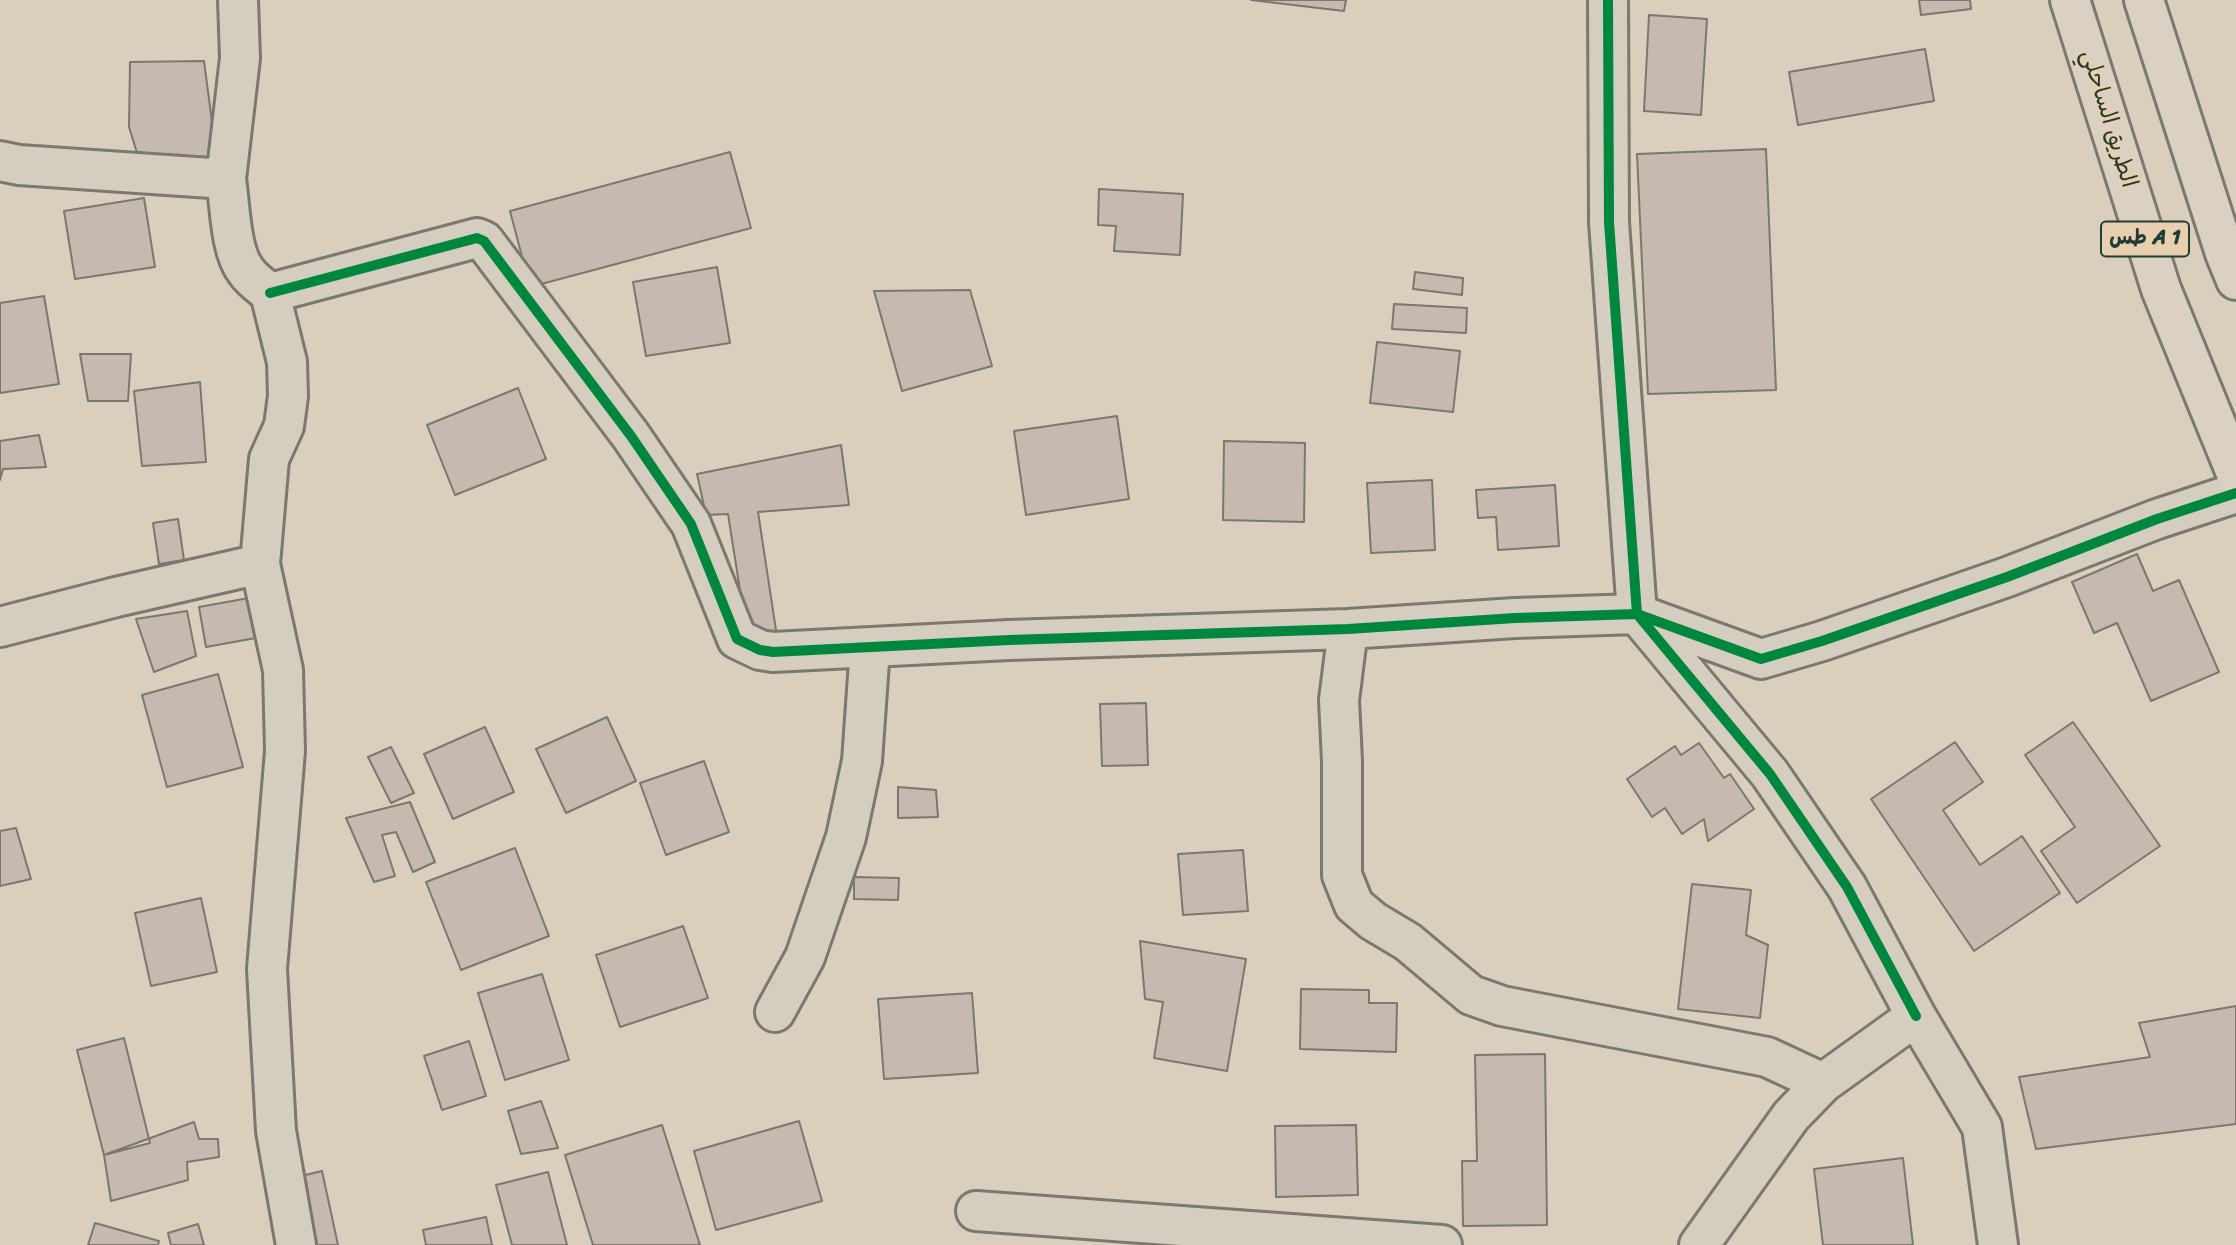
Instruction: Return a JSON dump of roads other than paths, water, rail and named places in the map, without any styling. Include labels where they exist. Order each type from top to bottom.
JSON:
[{"type":"highway","name":"الطريق الساحلي","points":[[2070,0],[2161,289],[2236,473]]},
{"type":"highway","name":"طس A 1","points":[[2144,0],[2232,262]]},
{"type":"street","points":[[238,0],[240,58],[226,179],[234,241],[243,268],[255,282],[270,293],[287,362],[288,396],[284,426],[269,458],[260,564],[283,670],[285,751],[267,969],[276,1131],[296,1245]]},
{"type":"street","points":[[1608,0],[1609,222],[1637,614],[1770,774],[1847,887],[1916,1016],[1982,1127],[1998,1245]]},
{"type":"street","points":[[0,161],[19,165],[226,179]]},
{"type":"street","points":[[270,293],[477,238],[484,241],[631,436],[691,524],[737,639],[760,650],[773,652],[1009,640],[1348,629],[1515,618],[1637,614],[1761,659],[1822,641],[1980,586],[2157,519],[2236,493]]},
{"type":"street","points":[[0,628],[116,597],[260,564]]},
{"type":"street","points":[[1348,629],[1339,700],[1342,875],[1354,905],[1373,921],[1408,942],[1471,995],[1525,1011],[1767,1058],[1823,1083]]},
{"type":"street","points":[[775,1012],[805,957],[846,837],[862,761],[870,648]]},
{"type":"street","points":[[1699,1245],[1791,1116],[1823,1083],[1916,1016]]},
{"type":"street","points":[[976,1211],[1442,1245]]}]
